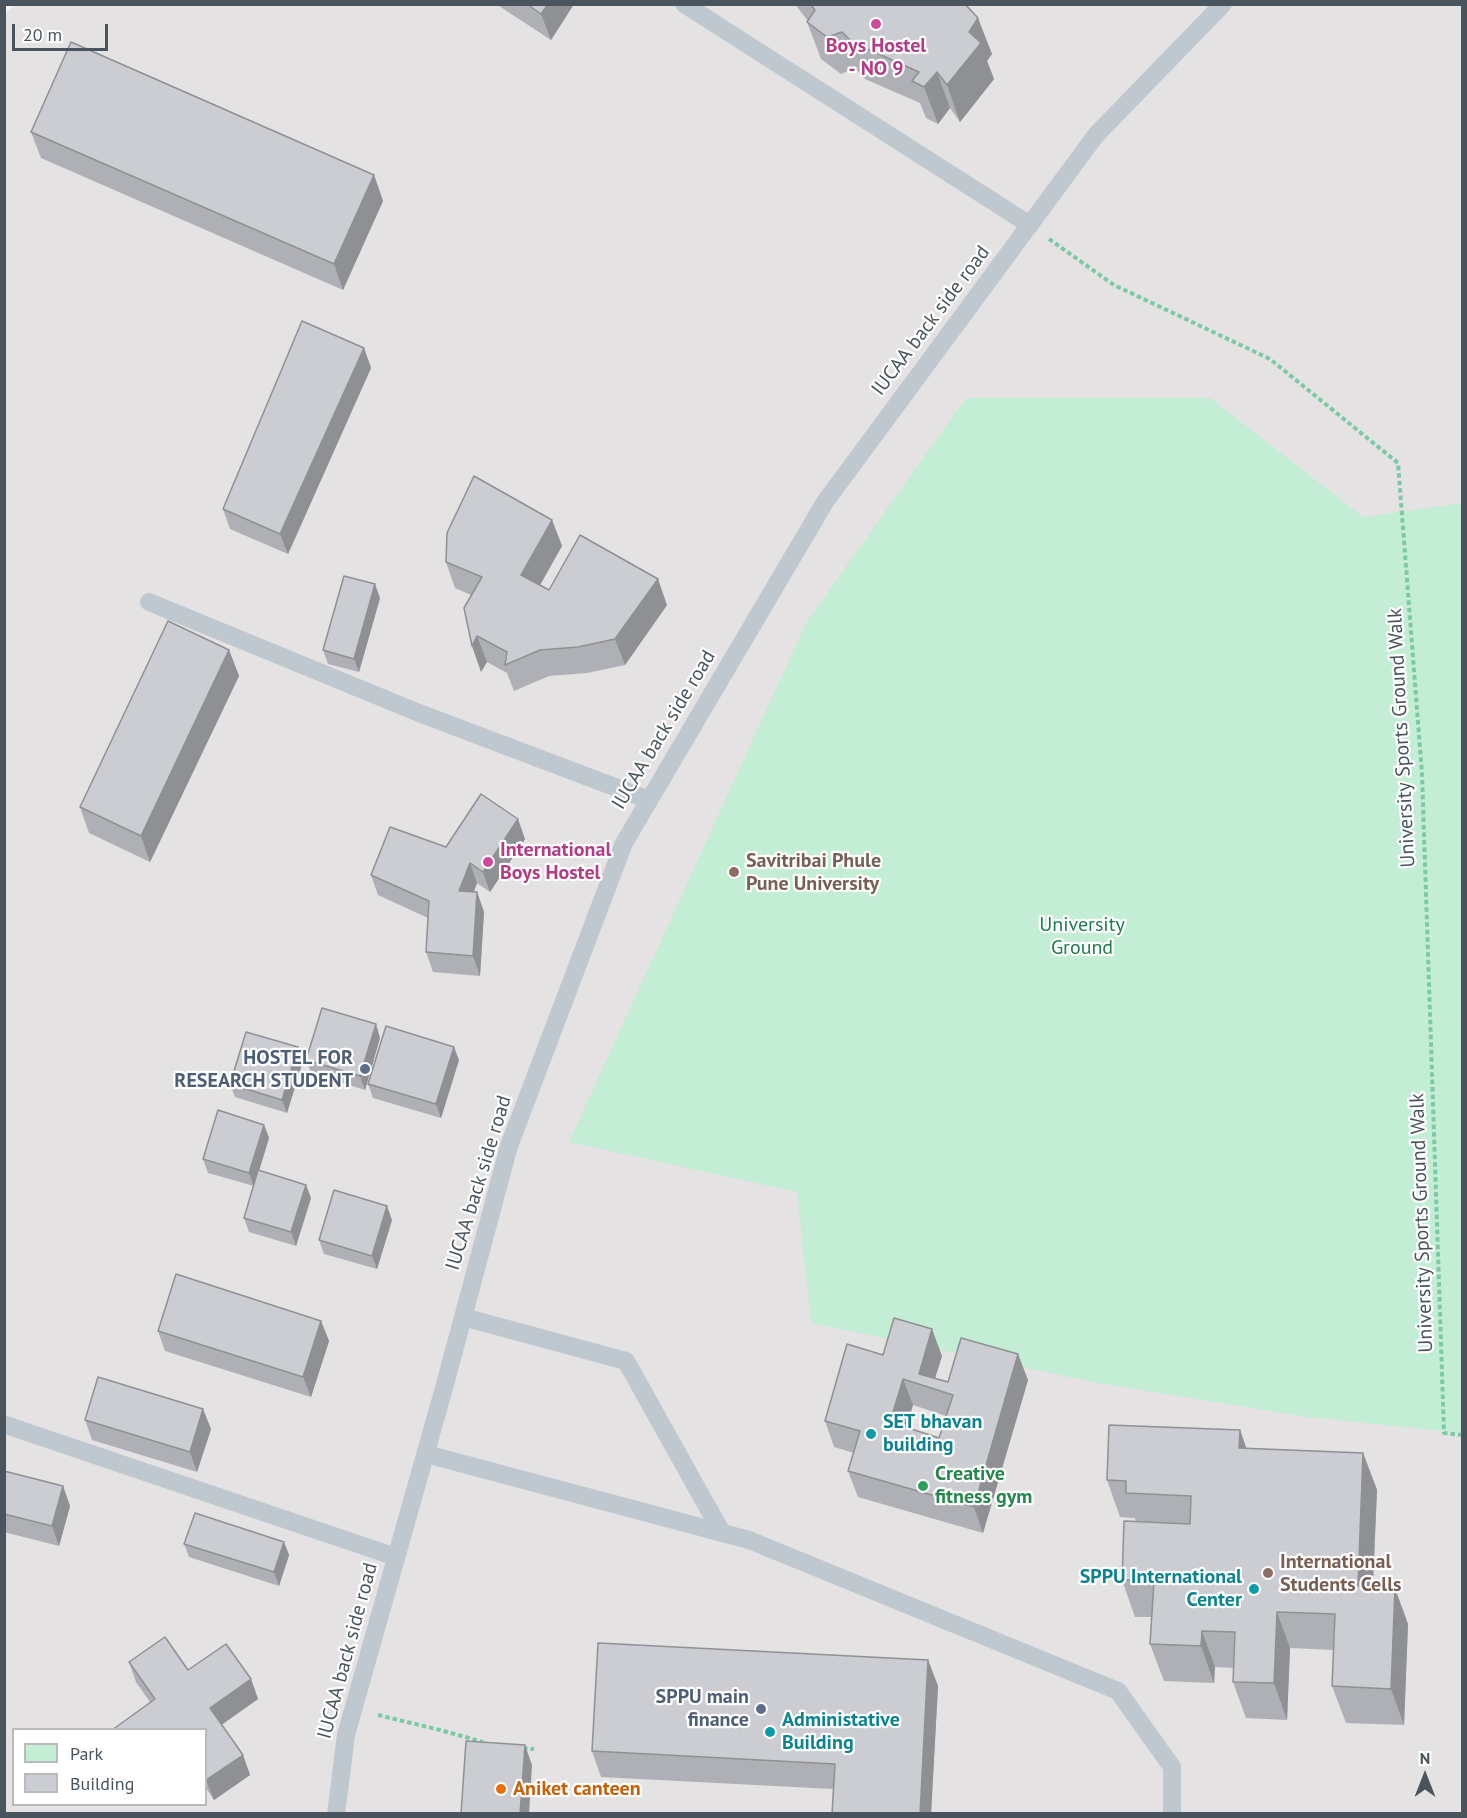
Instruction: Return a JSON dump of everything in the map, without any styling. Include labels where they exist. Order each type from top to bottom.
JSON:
[{"type":"lane","points":[[684,4],[1030,225]]},
{"type":"lane","name":"IUCAA back side road","points":[[336,1814],[346,1735],[426,1454],[509,1146],[624,843],[825,502],[1096,135],[1223,4]]},
{"type":"lane","points":[[149,602],[419,713],[649,800]]},
{"type":"lane","points":[[463,1317],[626,1361],[722,1533]]},
{"type":"lane","points":[[6,1425],[396,1557]]},
{"type":"lane","points":[[426,1454],[749,1540],[1118,1691],[1172,1767],[1172,1814]]},
{"type":"path","name":"University Sports Ground Walk","points":[[1030,225],[1114,285],[1270,359],[1398,463],[1422,774],[1444,1432],[1462,1435]]},
{"type":"path","points":[[354,1709],[488,1743]]},
{"type":"path","points":[[523,1748],[534,1749]]},
{"type":"shaded area","name":"Savitribai Phule Pune University","points":[[16,4],[1462,5],[1462,1813],[5,1814],[5,14]]},
{"type":"green space","name":"University Ground","points":[[966,398],[1210,398],[1363,517],[1462,503],[1462,1433],[1307,1417],[1098,1383],[811,1323],[797,1192],[569,1142],[806,623]]},
{"type":"building","points":[[527,4],[548,4],[541,14]]},
{"type":"building","points":[[810,4],[965,4],[978,18],[969,32],[981,43],[947,85],[937,72],[924,87],[912,81],[919,72],[852,42],[842,32],[827,37],[807,22],[815,10]]},
{"type":"building","points":[[71,42],[374,175],[334,264],[31,132]]},
{"type":"building","points":[[302,321],[364,348],[280,534],[223,509]]},
{"type":"building","points":[[474,476],[552,520],[521,575],[549,590],[580,535],[658,579],[615,639],[578,647],[540,650],[505,665],[507,652],[477,636],[472,646],[464,608],[482,577],[446,562],[447,533]]},
{"type":"building","points":[[344,576],[375,584],[354,659],[323,650]]},
{"type":"building","points":[[168,621],[229,650],[141,836],[80,807]]},
{"type":"building","points":[[481,794],[518,819],[483,872],[470,863],[459,891],[477,892],[473,956],[426,952],[429,901],[371,875],[390,827],[446,847]]},
{"type":"building","points":[[322,1008],[376,1024],[360,1076],[306,1060]]},
{"type":"building","points":[[386,1026],[454,1047],[436,1104],[368,1084]]},
{"type":"building","points":[[246,1032],[298,1047],[282,1100],[230,1084]]},
{"type":"building","points":[[218,1110],[264,1125],[249,1173],[203,1159]]},
{"type":"building","points":[[258,1170],[306,1185],[291,1232],[244,1218]]},
{"type":"building","points":[[334,1190],[387,1206],[372,1256],[319,1240]]},
{"type":"building","points":[[176,1274],[321,1321],[303,1377],[158,1331]]},
{"type":"building","name":"SET bhavan building","points":[[894,1318],[932,1329],[919,1374],[948,1382],[961,1338],[1018,1354],[974,1507],[848,1471],[860,1431],[825,1421],[847,1344],[883,1355]],"holes":[[[903,1379],[953,1395],[939,1438],[890,1422]]]},
{"type":"building","points":[[98,1377],[203,1409],[190,1452],[85,1420]]},
{"type":"building","name":"SPPU International Center","points":[[1109,1425],[1240,1430],[1239,1448],[1363,1453],[1358,1586],[1395,1588],[1391,1689],[1332,1686],[1335,1614],[1277,1612],[1274,1683],[1233,1682],[1235,1632],[1202,1631],[1201,1646],[1150,1644],[1154,1581],[1122,1580],[1124,1521],[1190,1524],[1191,1496],[1126,1493],[1126,1481],[1107,1480]]},
{"type":"building","points":[[4,1471],[63,1486],[52,1526],[4,1514]]},
{"type":"building","points":[[195,1513],[284,1542],[274,1572],[184,1544]]},
{"type":"building","points":[[165,1637],[188,1670],[226,1644],[251,1679],[210,1708],[243,1755],[207,1779],[207,1728],[115,1728],[155,1699],[129,1662]]},
{"type":"building","name":"Administative Building","points":[[598,1643],[928,1660],[920,1814],[832,1814],[835,1764],[592,1751]]},
{"type":"building","name":"Aniket canteen","points":[[466,1741],[525,1745],[520,1814],[461,1814]]},
{"type":"place","name":"Boys Hostel - NO 9","points":[[876,24]]},
{"type":"place","name":"International Boys Hostel","points":[[488,862]]},
{"type":"place","name":"Savitribai Phule Pune University","points":[[734,872]]},
{"type":"place","name":"HOSTEL FOR RESEARCH STUDENT","points":[[365,1069]]},
{"type":"place","name":"SET bhavan building","points":[[871,1434]]},
{"type":"place","name":"Creative fitness gym","points":[[923,1486]]},
{"type":"place","name":"International Students Cells","points":[[1268,1573]]},
{"type":"place","name":"SPPU International Center","points":[[1254,1589]]},
{"type":"place","name":"SPPU main finance","points":[[761,1709]]},
{"type":"place","name":"Administative Building","points":[[770,1732]]},
{"type":"place","name":"Aniket canteen","points":[[501,1789]]}]
